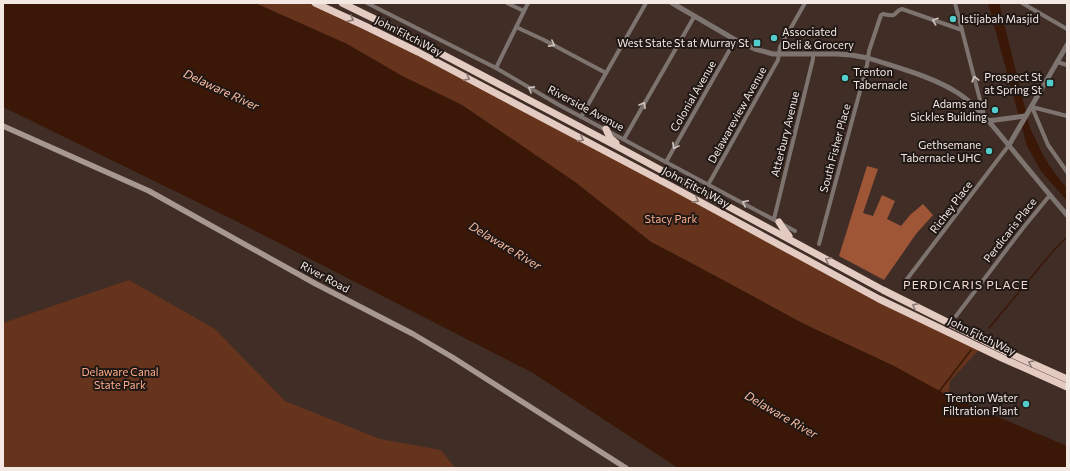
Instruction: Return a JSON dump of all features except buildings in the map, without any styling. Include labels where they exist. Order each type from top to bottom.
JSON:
[{"type":"highway","name":"John Fitch Way","points":[[315,3],[418,52],[672,186],[880,299],[1002,358],[1067,387]]},
{"type":"highway","name":"John Fitch Way","points":[[342,3],[383,23],[622,149],[793,240],[883,290],[1007,352],[1067,379]]},
{"type":"highway","points":[[606,130],[610,138],[622,149]]},
{"type":"highway","points":[[777,220],[793,240]]},
{"type":"main road","name":"River Road","points":[[3,126],[149,191],[316,284],[413,334],[626,468]]},
{"type":"street","name":"Riverside Avenue","points":[[367,3],[496,68],[581,117],[777,220],[795,231]]},
{"type":"street","points":[[507,3],[524,11]]},
{"type":"street","points":[[496,68],[528,3]]},
{"type":"street","points":[[581,117],[646,3]]},
{"type":"street","points":[[672,3],[736,40],[764,52],[773,54],[851,55],[868,58],[934,81],[958,93],[984,116],[1067,215]]},
{"type":"street","name":"Delawareview Avenue","points":[[708,185],[773,70],[778,60],[780,47],[805,3]]},
{"type":"street","points":[[955,3],[984,116]]},
{"type":"street","points":[[1022,3],[1067,29]]},
{"type":"street","name":"South Fisher Place","points":[[819,244],[867,65],[869,51],[882,14],[893,16],[900,9],[962,30]]},
{"type":"street","points":[[624,139],[694,16]]},
{"type":"street","points":[[516,27],[606,73]]},
{"type":"street","name":"Colonial Avenue","points":[[666,162],[732,44],[736,40]]},
{"type":"street","points":[[1009,146],[1067,45]]},
{"type":"street","name":"Atterbury Avenue","points":[[777,220],[813,54]]},
{"type":"street","points":[[1057,62],[1067,65]]},
{"type":"street","points":[[973,105],[980,100]]},
{"type":"street","points":[[1032,107],[1067,116]]},
{"type":"street","points":[[1032,107],[1048,145],[1067,172]]},
{"type":"street","points":[[988,121],[1026,115]]},
{"type":"street","name":"Richey Place","points":[[907,279],[1009,146]]},
{"type":"street","name":"Perdicaris Place","points":[[956,316],[1050,195]]},
{"type":"green space","name":"Stacy Park","points":[[255,3],[316,3],[365,26],[865,291],[981,348],[950,381],[948,398],[894,366],[804,324],[651,242],[575,182],[462,105],[402,76],[347,44]]},
{"type":"green space","name":"Delaware Canal State Park","points":[[129,280],[215,329],[285,401],[380,439],[441,450],[455,468],[3,468],[3,323]]},
{"type":"shaded area","points":[[867,166],[878,169],[863,213],[873,216],[882,195],[895,201],[887,219],[901,226],[910,215],[923,204],[933,215],[916,234],[884,280],[839,256]]},
{"type":"water","name":"Delaware River","points":[[3,3],[255,3],[347,44],[402,76],[462,105],[575,182],[651,242],[804,324],[894,366],[949,396],[1067,446],[1067,468],[678,468],[533,373],[238,222],[3,107]]},
{"type":"water","points":[[988,3],[999,3],[1030,128],[1044,157],[1067,188],[1067,201],[1041,171],[1027,146]]},
{"type":"waterway","points":[[989,328],[1054,250],[1067,237]]},
{"type":"waterway","points":[[938,393],[971,350]]},
{"type":"place","name":"Istijabah Masjid","points":[[953,19]]},
{"type":"place","name":"Associated Deli & Grocery","points":[[774,38]]},
{"type":"place","name":"West State St at Murray St","points":[[757,43]]},
{"type":"place","name":"Trenton Tabernacle","points":[[845,78]]},
{"type":"place","name":"Prospect St at Spring St","points":[[1050,83]]},
{"type":"place","name":"Adams and Sickles Building","points":[[995,110]]},
{"type":"place","name":"Gethsemane Tabernacle UHC","points":[[989,151]]},
{"type":"place","name":"Trenton Water Filtration Plant","points":[[1026,404]]},
{"type":"district","name":"PERDICARIS PLACE","points":[[966,285]]}]
